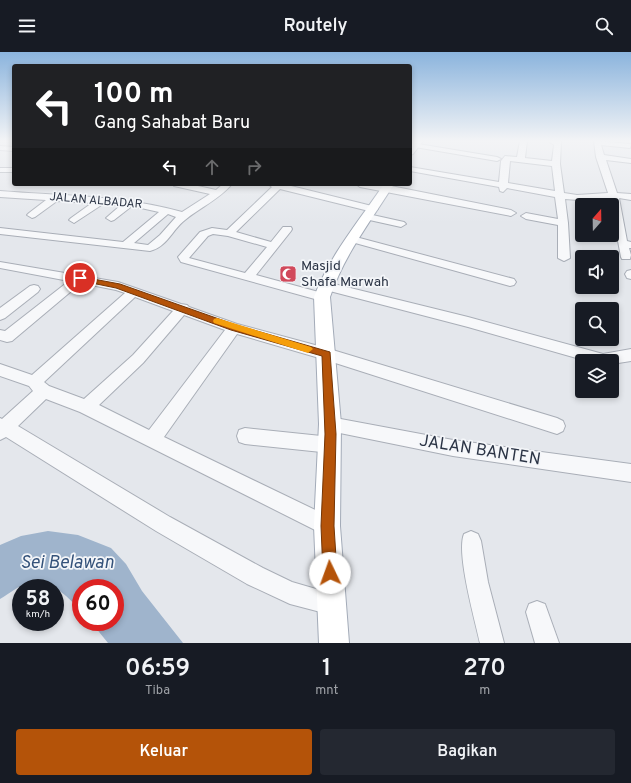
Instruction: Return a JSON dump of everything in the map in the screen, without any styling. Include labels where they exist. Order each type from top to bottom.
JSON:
[{"type":"main road","points":[[334,643],[328,526],[331,445],[324,292],[352,239],[387,187]]},
{"type":"street","points":[[503,188],[504,169]]},
{"type":"street","points":[[557,169],[563,223],[564,258]]},
{"type":"street","points":[[604,169],[614,194],[614,198]]},
{"type":"street","points":[[0,170],[12,170]]},
{"type":"street","points":[[412,170],[575,200]]},
{"type":"street","points":[[186,186],[218,193]]},
{"type":"street","points":[[0,231],[147,248],[152,247],[184,216],[226,186]]},
{"type":"street","points":[[229,233],[274,186]]},
{"type":"street","points":[[287,186],[299,187],[401,224]]},
{"type":"street","points":[[387,187],[511,213]]},
{"type":"street","name":"JALAN ALBADAR","points":[[0,194],[130,203],[153,207],[184,216]]},
{"type":"street","points":[[606,198],[614,194],[631,197]]},
{"type":"street","points":[[0,203],[12,195]]},
{"type":"street","points":[[32,215],[56,197]]},
{"type":"street","points":[[74,220],[100,201]]},
{"type":"street","points":[[112,218],[130,203]]},
{"type":"street","points":[[124,246],[166,211]]},
{"type":"street","points":[[526,216],[563,223]]},
{"type":"street","points":[[619,222],[627,244],[626,257]]},
{"type":"street","points":[[248,277],[287,229]]},
{"type":"street","points":[[274,246],[229,233],[216,231],[204,234],[188,250],[183,258],[185,260],[248,277],[468,322],[603,360],[608,360],[613,356],[631,355]]},
{"type":"street","points":[[352,239],[510,282]]},
{"type":"street","points":[[0,265],[80,278],[118,286],[183,308],[234,328],[326,354],[557,426]]},
{"type":"street","points":[[2,338],[80,278]]},
{"type":"street","points":[[0,316],[34,289]]},
{"type":"street","points":[[133,292],[39,387],[2,428],[163,524],[255,576],[290,593],[332,604]]},
{"type":"street","points":[[86,407],[138,359],[183,308]]},
{"type":"street","points":[[152,439],[234,328]]},
{"type":"street","points":[[0,370],[86,407],[328,526]]},
{"type":"street","name":"JALAN BANTEN","points":[[330,424],[453,448],[631,473]]},
{"type":"street","points":[[245,436],[331,445]]},
{"type":"street","points":[[471,541],[477,582],[492,643]]},
{"type":"street","points":[[537,612],[547,643]]},
{"type":"water","name":"Sei Belawan","points":[[48,531],[78,535],[111,548],[126,564],[142,591],[183,643],[108,643],[98,631],[124,631],[124,579],[72,579],[72,602],[64,594],[64,579],[12,579],[12,591],[0,599],[0,545],[21,536]]},
{"type":"slow traffic","points":[[217,321],[234,328],[308,349]]},
{"type":"place","name":"Masjid Shafa Marwah","points":[[288,274]]},
{"type":"route","points":[[80,278],[118,286],[183,308],[234,328],[326,354],[331,445],[328,526],[330,573]]}]
